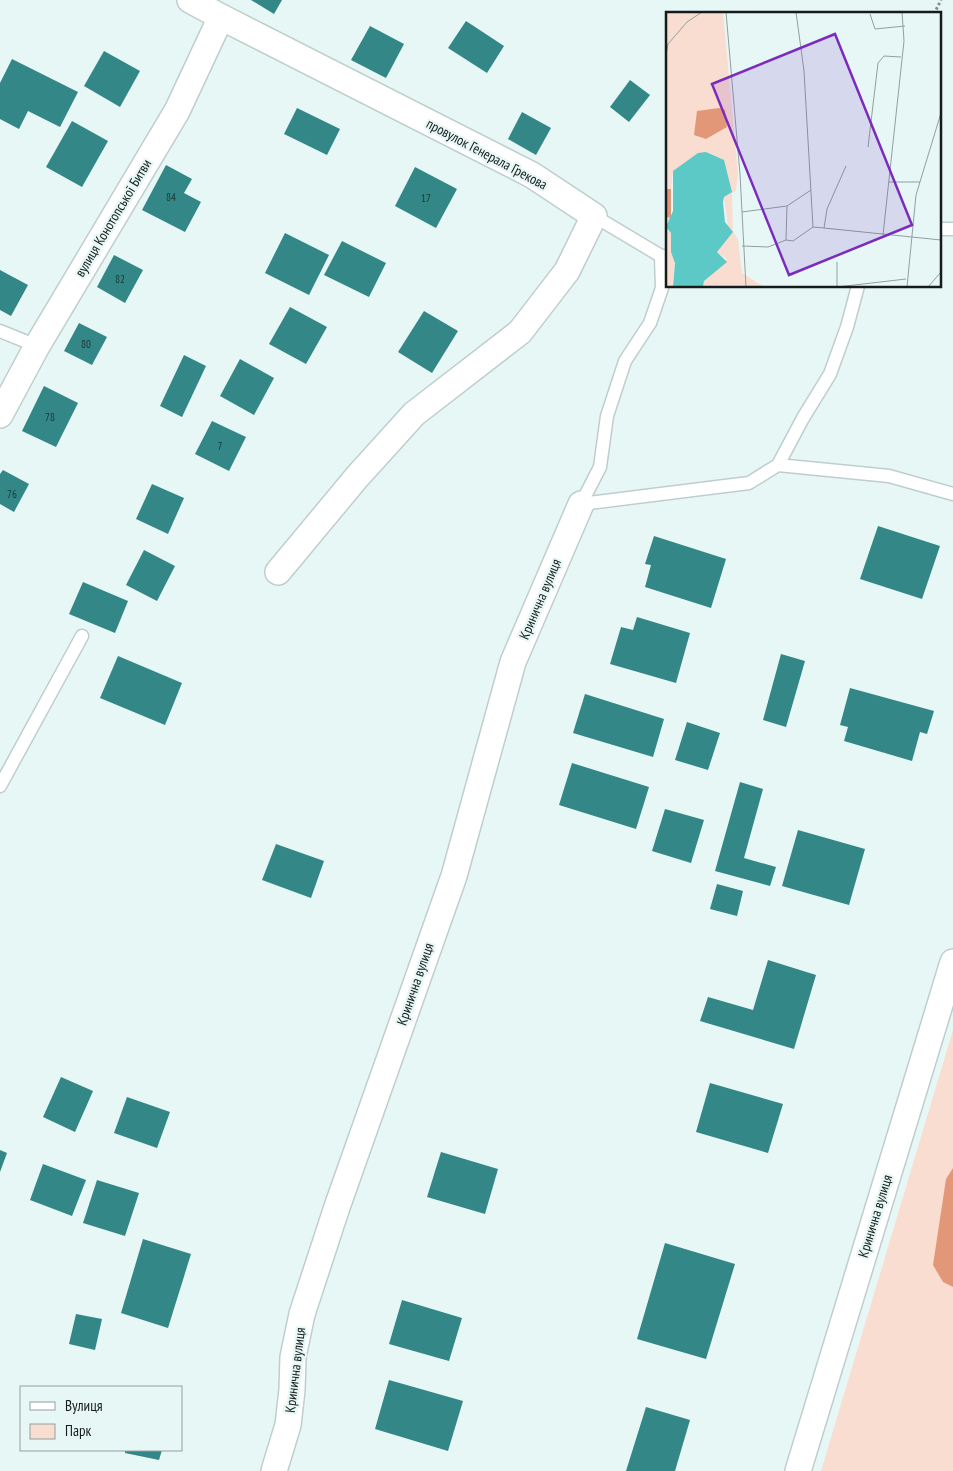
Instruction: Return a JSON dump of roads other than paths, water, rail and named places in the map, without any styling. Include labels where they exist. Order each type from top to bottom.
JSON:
[{"type":"street","name":"провулок Генерала Грекова","points":[[190,0],[532,175],[594,216]]},
{"type":"street","name":"вулиця Конотопської Битви","points":[[0,415],[37,346],[177,110],[221,17]]},
{"type":"street","points":[[278,572],[414,414],[520,332],[567,271],[594,216]]},
{"type":"street","name":"Кринична вулиця","points":[[274,1471],[288,1425],[293,1357],[302,1314],[337,1207],[454,876],[513,662],[581,504]]},
{"type":"street","name":"Кринична вулиця","points":[[798,1471],[953,962]]},
{"type":"lane","points":[[581,504],[600,467],[607,416],[626,361],[650,323],[662,288],[664,256],[594,216]]},
{"type":"lane","points":[[940,229],[953,229]]},
{"type":"lane","points":[[581,504],[749,483],[778,465],[803,418],[830,374],[847,327],[857,288]]},
{"type":"lane","points":[[0,331],[37,346]]},
{"type":"lane","points":[[778,465],[889,476],[953,494]]},
{"type":"lane","points":[[0,786],[82,636]]}]
